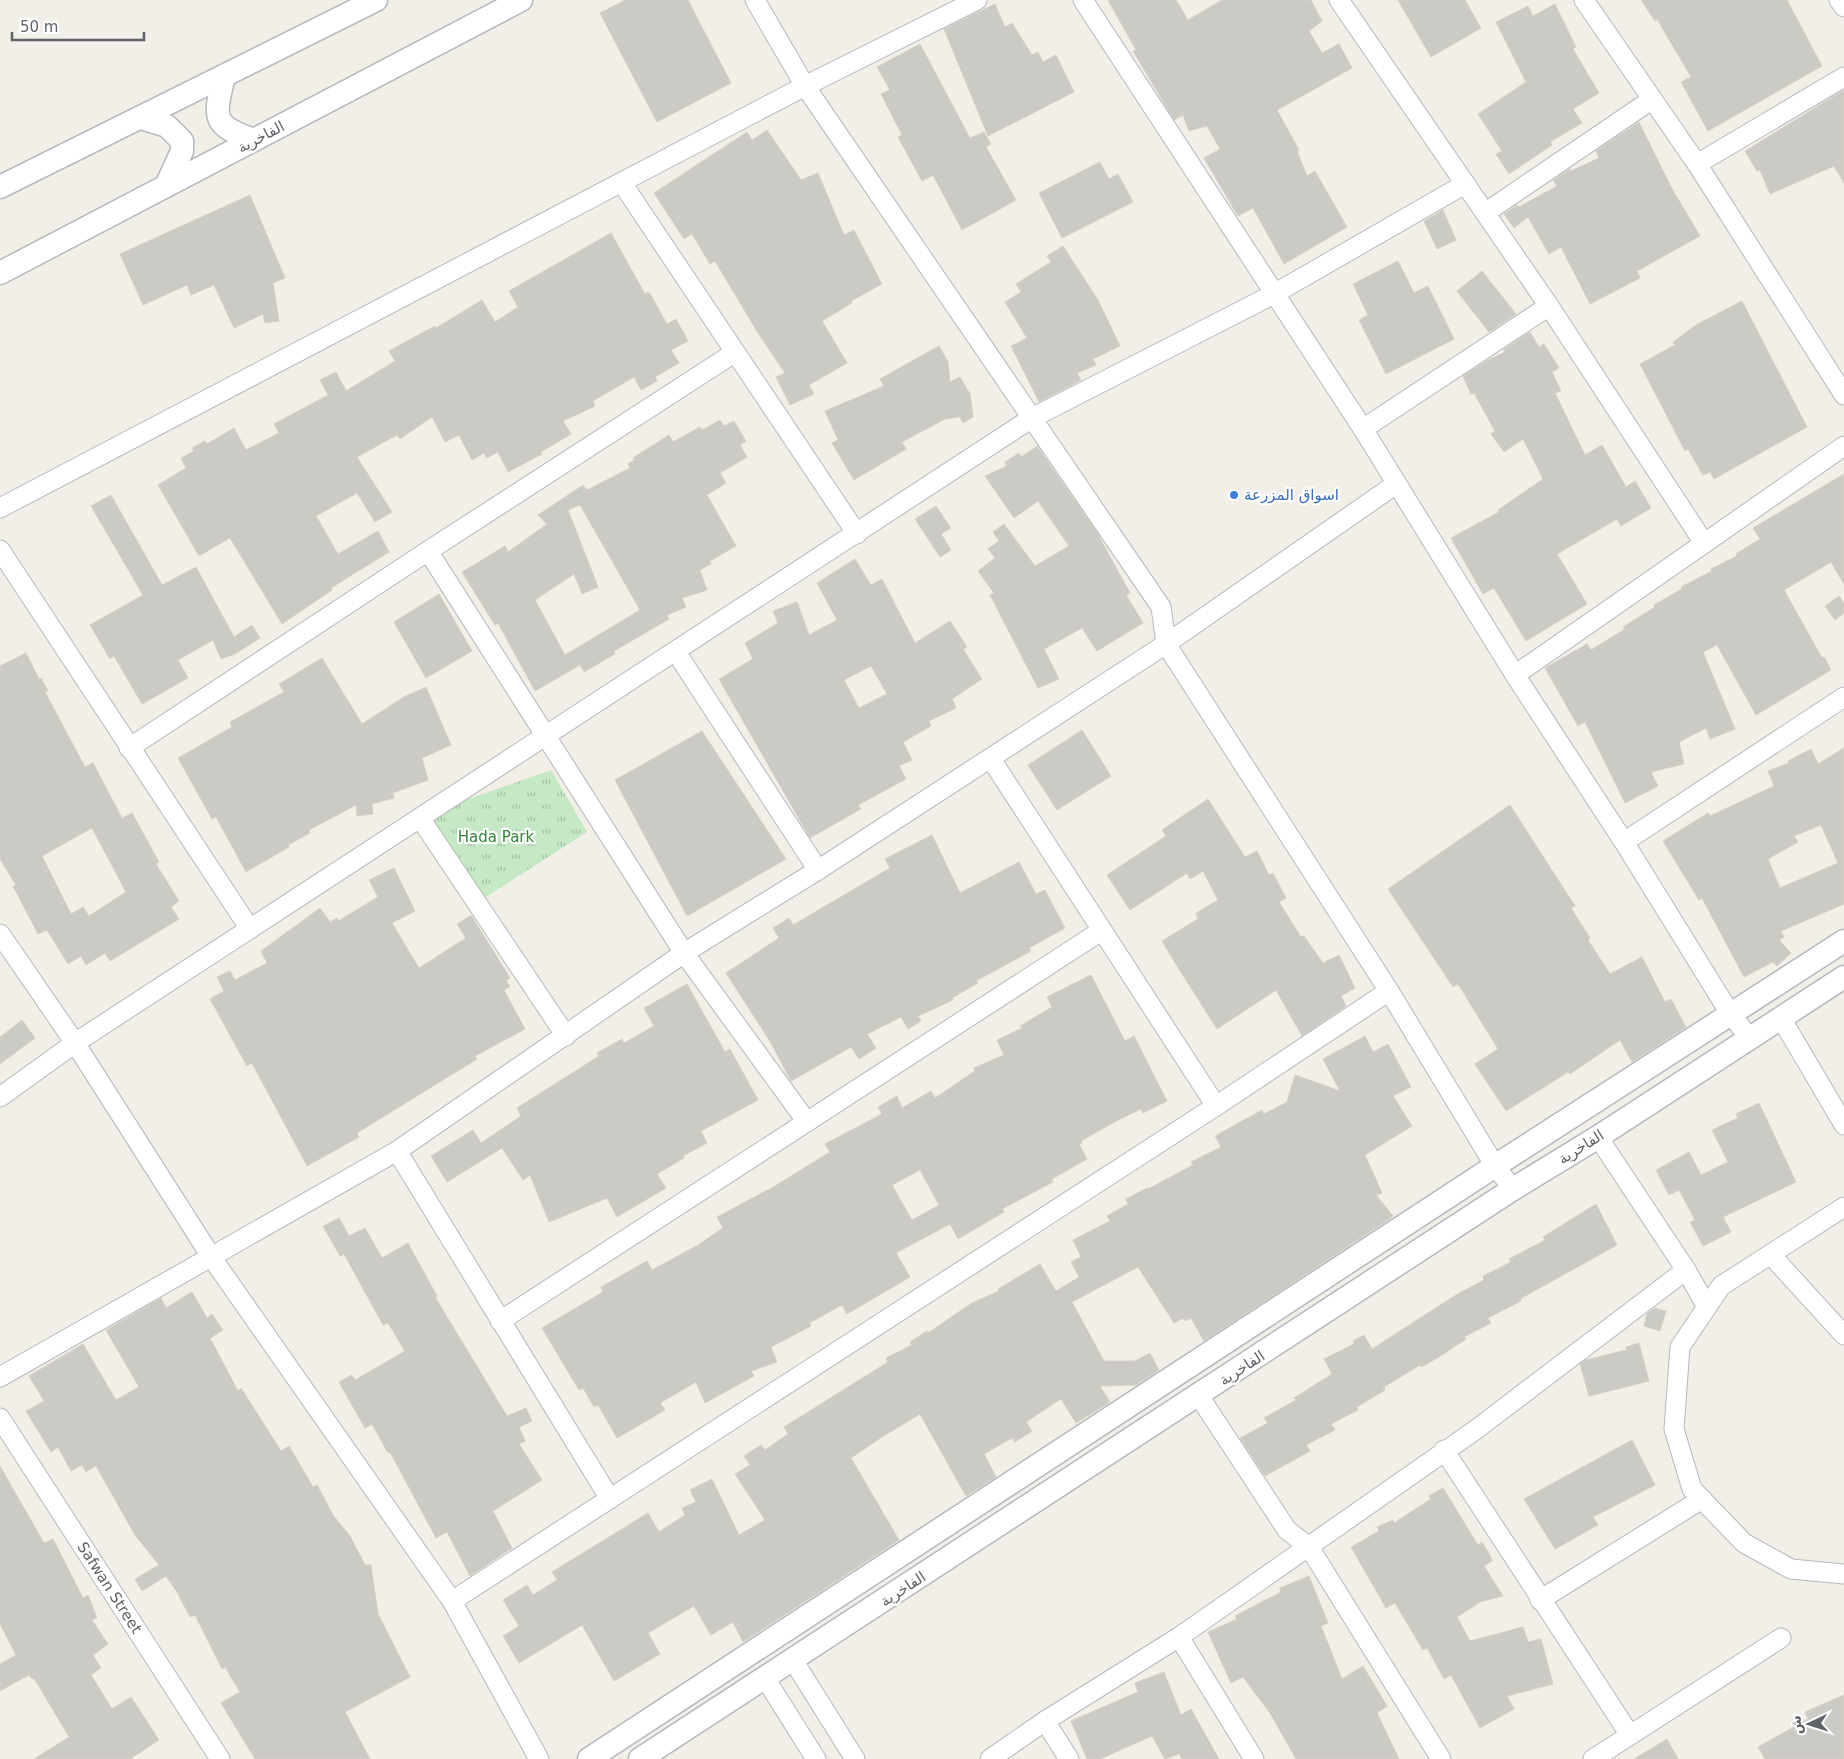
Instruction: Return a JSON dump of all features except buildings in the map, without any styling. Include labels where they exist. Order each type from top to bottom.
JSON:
[{"type":"street","points":[[0,187],[376,0]]},
{"type":"street","name":"الفاخرية","points":[[0,273],[521,0]]},
{"type":"street","points":[[755,0],[805,86],[1160,607],[1166,644],[1389,991],[1495,1166],[1513,1189]]},
{"type":"street","points":[[0,508],[805,86],[977,0]]},
{"type":"street","points":[[1083,0],[1362,429],[1515,675],[1624,842],[1731,1015],[1750,1038]]},
{"type":"street","points":[[1339,0],[1550,306],[1704,543]]},
{"type":"street","points":[[1584,0],[1651,100],[1697,164],[1844,395]]},
{"type":"street","points":[[1839,0],[1844,7]]},
{"type":"street","points":[[224,76],[218,109],[220,122],[233,132],[254,140]]},
{"type":"street","points":[[1697,164],[1844,78]]},
{"type":"street","points":[[1485,212],[1651,100]]},
{"type":"street","points":[[141,118],[167,126],[182,141],[182,151],[166,186]]},
{"type":"street","points":[[622,183],[734,353],[858,534]]},
{"type":"street","points":[[0,1098],[75,1043],[544,735],[858,534],[1032,418],[1274,294],[1465,184]]},
{"type":"street","points":[[1362,429],[1550,306]]},
{"type":"street","points":[[129,748],[734,353]]},
{"type":"street","points":[[1515,675],[1844,446]]},
{"type":"street","points":[[0,1377],[397,1151],[684,953],[818,870],[1166,644],[1396,484]]},
{"type":"street","points":[[0,550],[250,929]]},
{"type":"street","points":[[428,551],[684,953],[807,1122]]},
{"type":"street","points":[[676,652],[818,870]]},
{"type":"street","points":[[1624,842],[1844,697]]},
{"type":"street","points":[[991,759],[1216,1106]]},
{"type":"street","points":[[420,818],[566,1036]]},
{"type":"street","points":[[500,1321],[1101,931]]},
{"type":"street","points":[[0,934],[75,1043],[212,1258],[452,1600],[539,1759]]},
{"type":"street","points":[[593,1758],[1495,1166],[1844,941]]},
{"type":"street","name":"الفاخرية","points":[[640,1759],[1199,1396],[1513,1189],[1598,1137],[1844,977]]},
{"type":"street","points":[[452,1600],[1216,1106],[1389,991]]},
{"type":"street","points":[[1781,1018],[1844,1125]]},
{"type":"street","points":[[1598,1137],[1686,1270],[1707,1307]]},
{"type":"street","points":[[397,1151],[610,1499]]},
{"type":"street","points":[[1844,1207],[1721,1286],[1680,1347],[1674,1430],[1692,1489],[1744,1543],[1791,1569],[1844,1574]]},
{"type":"street","points":[[1770,1255],[1844,1335]]},
{"type":"street","points":[[990,1759],[1045,1721],[1179,1636],[1309,1547],[1444,1450],[1474,1431],[1686,1270]]},
{"type":"street","points":[[1199,1396],[1288,1530],[1309,1547],[1441,1759]]},
{"type":"street","name":"Safwan Street","points":[[0,1418],[220,1759]]},
{"type":"street","points":[[1444,1450],[1540,1600],[1630,1735]]},
{"type":"street","points":[[1540,1600],[1702,1498]]},
{"type":"street","points":[[1179,1636],[1254,1759]]},
{"type":"street","points":[[1592,1759],[1781,1638]]},
{"type":"street","points":[[793,1660],[855,1759]]},
{"type":"street","points":[[765,1678],[816,1759]]},
{"type":"street","points":[[1045,1721],[1070,1759]]},
{"type":"green space","name":"Hada Park","points":[[551,770],[587,832],[481,900],[429,813]]},
{"type":"place","name":"اسواق المزرعة","points":[[1234,495]]}]
